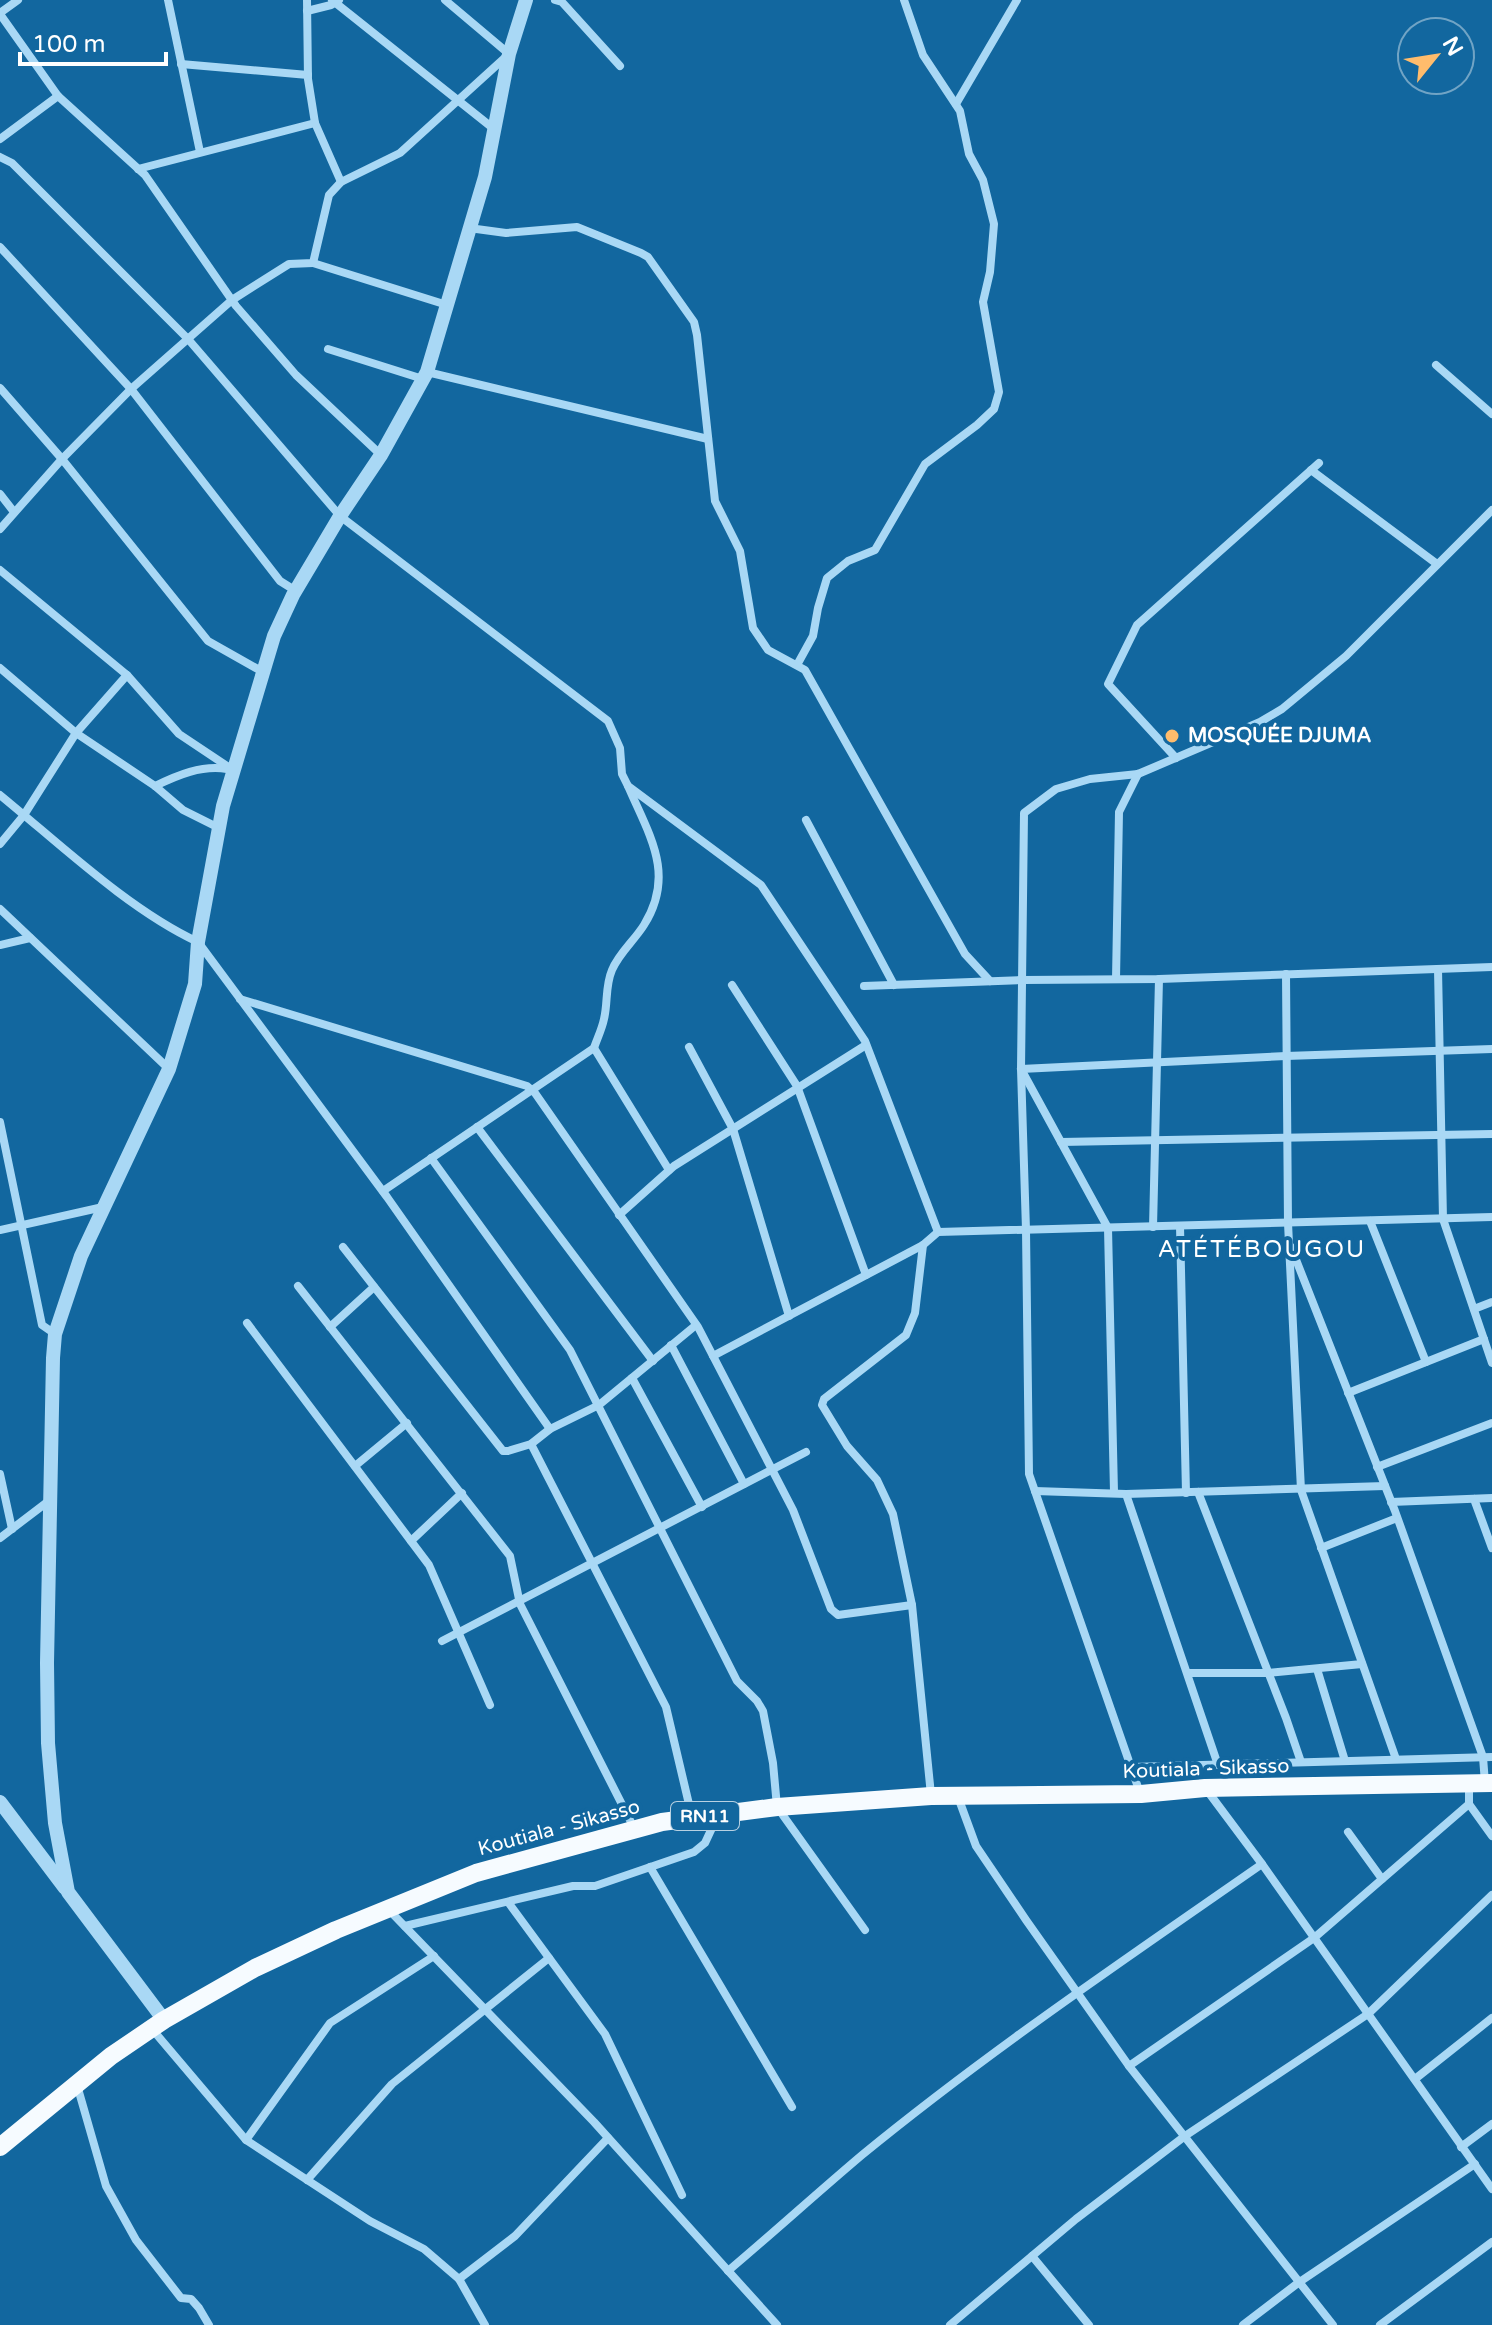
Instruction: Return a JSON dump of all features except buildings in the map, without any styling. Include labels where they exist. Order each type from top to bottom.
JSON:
[{"type":"main road","name":"Koutiala - Sikasso","points":[[0,2147],[111,2056],[158,2024],[255,1968],[387,1908],[476,1873],[635,1830],[692,1817],[777,1807],[931,1796],[1141,1794],[1205,1788],[1482,1783]]},
{"type":"street","points":[[18,0],[0,13],[58,96],[145,175],[232,300],[296,375],[381,455]]},
{"type":"street","points":[[168,0],[200,152]]},
{"type":"street","points":[[307,0],[308,75],[315,123],[341,182]]},
{"type":"street","points":[[445,0],[509,54]]},
{"type":"street","points":[[68,1892],[55,1823],[48,1743],[55,1334],[81,1256],[169,1069],[195,984],[198,942],[233,770],[274,636],[296,591],[340,516],[381,455],[425,375],[485,177],[509,54],[526,0]]},
{"type":"street","points":[[555,0],[562,2],[620,66]]},
{"type":"street","points":[[797,665],[813,636],[827,578],[848,561],[875,550],[925,464],[994,409],[999,392],[983,302],[990,272],[994,224],[983,180],[969,154],[960,111],[923,55],[904,0]]},
{"type":"street","points":[[956,104],[1017,0]]},
{"type":"street","points":[[307,11],[336,1],[494,129]]},
{"type":"street","points":[[313,263],[329,195],[341,182],[400,153],[509,54]]},
{"type":"street","points":[[181,64],[308,75]]},
{"type":"street","points":[[0,139],[58,96]]},
{"type":"street","points":[[138,169],[315,123]]},
{"type":"street","points":[[0,157],[12,163],[188,339],[340,516],[608,721],[620,748],[622,774],[655,846],[658,894],[643,926],[612,968],[604,1018],[594,1048],[383,1191]]},
{"type":"street","points":[[469,228],[506,233],[577,227],[648,257],[694,322],[715,501],[740,551],[753,628],[768,650],[805,670],[965,954],[990,981]]},
{"type":"street","points":[[0,247],[131,389],[280,581],[296,591]]},
{"type":"street","points":[[0,529],[62,459],[131,389],[232,300],[289,264],[313,263],[447,305]]},
{"type":"street","points":[[328,349],[425,375],[708,439]]},
{"type":"street","points":[[1436,365],[1492,414]]},
{"type":"street","points":[[0,388],[62,459],[208,641],[263,672]]},
{"type":"street","points":[[1176,758],[1108,684],[1137,625],[1315,467],[1437,564]]},
{"type":"street","points":[[0,494],[14,512]]},
{"type":"street","points":[[1141,1794],[1029,1474],[1021,1069],[1024,813],[1056,789],[1090,779],[1138,774],[1260,722],[1282,709],[1346,656],[1492,510]]},
{"type":"street","points":[[0,570],[127,675],[179,734],[233,770]]},
{"type":"street","points":[[0,668],[76,733],[155,786],[183,810],[219,828]]},
{"type":"street","points":[[0,844],[24,815],[76,733],[127,675]]},
{"type":"street","points":[[155,786],[204,768],[233,770]]},
{"type":"street","points":[[1116,979],[1119,812],[1138,774]]},
{"type":"street","points":[[628,786],[761,885],[866,1045],[938,1232]]},
{"type":"street","points":[[0,795],[124,896],[174,931],[198,942],[383,1191],[550,1429]]},
{"type":"street","points":[[806,820],[894,985]]},
{"type":"street","points":[[0,909],[169,1069]]},
{"type":"street","points":[[0,945],[30,938]]},
{"type":"street","points":[[864,986],[1159,979],[1491,966]]},
{"type":"street","points":[[1438,969],[1443,1219],[1492,1363]]},
{"type":"street","points":[[1286,974],[1288,1223],[1301,1490],[1396,1759]]},
{"type":"street","points":[[1153,1227],[1159,979]]},
{"type":"street","points":[[732,985],[798,1088],[866,1275]]},
{"type":"street","points":[[240,999],[532,1090],[696,1325],[793,1510],[831,1609],[838,1615],[912,1605]]},
{"type":"street","points":[[619,1215],[669,1170],[866,1045]]},
{"type":"street","points":[[689,1047],[733,1129],[789,1316]]},
{"type":"street","points":[[594,1048],[669,1170]]},
{"type":"street","points":[[1021,1069],[1492,1049]]},
{"type":"street","points":[[1021,1069],[1108,1228],[1114,1492]]},
{"type":"street","points":[[0,1122],[42,1325],[55,1334]]},
{"type":"street","points":[[477,1127],[653,1361]]},
{"type":"street","points":[[1061,1142],[1492,1134]]},
{"type":"street","points":[[431,1158],[570,1350],[737,1681],[763,1711],[777,1807],[865,1930]]},
{"type":"street","points":[[0,1230],[103,1207]]},
{"type":"street","points":[[713,1356],[923,1245],[938,1232],[1492,1217]]},
{"type":"street","points":[[1370,1221],[1426,1362]]},
{"type":"street","points":[[1180,1226],[1186,1493]]},
{"type":"street","points":[[1289,1241],[1487,1757]]},
{"type":"street","points":[[923,1245],[915,1313],[906,1335],[824,1399],[822,1405],[847,1446],[877,1480],[893,1514],[912,1605],[931,1796]]},
{"type":"street","points":[[343,1247],[503,1451],[531,1444],[550,1429],[599,1405],[696,1325]]},
{"type":"street","points":[[298,1286],[510,1556],[520,1601],[635,1830]]},
{"type":"street","points":[[330,1327],[374,1287]]},
{"type":"street","points":[[1474,1309],[1492,1302]]},
{"type":"street","points":[[247,1323],[429,1565],[490,1705]]},
{"type":"street","points":[[1348,1393],[1484,1339]]},
{"type":"street","points":[[671,1345],[744,1484]]},
{"type":"street","points":[[632,1378],[702,1507]]},
{"type":"street","points":[[355,1466],[407,1423]]},
{"type":"street","points":[[1377,1467],[1492,1423]]},
{"type":"street","points":[[531,1444],[666,1707],[692,1817]]},
{"type":"street","points":[[442,1641],[806,1452]]},
{"type":"street","points":[[0,1474],[12,1529]]},
{"type":"street","points":[[1035,1491],[1126,1494],[1385,1486]]},
{"type":"street","points":[[1198,1492],[1301,1762]]},
{"type":"street","points":[[411,1541],[462,1493]]},
{"type":"street","points":[[1126,1494],[1218,1765]]},
{"type":"street","points":[[1391,1502],[1492,1498]]},
{"type":"street","points":[[1474,1499],[1492,1548]]},
{"type":"street","points":[[0,1538],[51,1500]]},
{"type":"street","points":[[1321,1548],[1397,1518]]},
{"type":"street","points":[[1188,1673],[1268,1673],[1362,1664]]},
{"type":"street","points":[[1317,1669],[1345,1761]]},
{"type":"street","points":[[1129,2066],[1314,1938],[1469,1804],[1482,1783],[1487,1757],[1492,1749]]},
{"type":"street","points":[[1132,1767],[1487,1757]]},
{"type":"street","points":[[1205,1788],[1492,2189]]},
{"type":"street","points":[[958,1797],[976,1846],[1129,2066],[1333,2325]]},
{"type":"street","points":[[0,1802],[68,1892],[158,2024],[246,2140],[370,2221],[424,2249],[459,2279],[485,2325]]},
{"type":"street","points":[[1469,1804],[1492,1836]]},
{"type":"street","points":[[405,1926],[573,1886],[595,1886],[694,1852],[703,1845],[718,1814]]},
{"type":"street","points":[[1348,1832],[1382,1879]]},
{"type":"street","points":[[728,2271],[862,2155],[1078,1992],[1262,1864]]},
{"type":"street","points":[[650,1867],[792,2107]]},
{"type":"street","points":[[950,2325],[1076,2219],[1185,2136],[1368,2014],[1492,1895]]},
{"type":"street","points":[[508,1902],[605,2034],[682,2195]]},
{"type":"street","points":[[387,1908],[608,2138],[777,2325]]},
{"type":"street","points":[[246,2140],[330,2023],[434,1956]]},
{"type":"street","points":[[307,2180],[392,2084],[549,1958]]},
{"type":"street","points":[[1415,2079],[1492,2018]]},
{"type":"street","points":[[77,2084],[106,2186],[136,2240],[181,2298],[191,2299],[209,2325]]},
{"type":"street","points":[[1461,2147],[1492,2124]]},
{"type":"street","points":[[459,2279],[515,2236],[608,2138]]},
{"type":"street","points":[[1243,2325],[1298,2283],[1475,2164]]},
{"type":"street","points":[[1380,2325],[1492,2242]]},
{"type":"street","points":[[1032,2256],[1089,2325]]},
{"type":"place","name":"MOSQUÉE DJUMA","points":[[1172,736]]},
{"type":"district","name":"ATÉTÉBOUGOU","points":[[1262,1249]]}]
